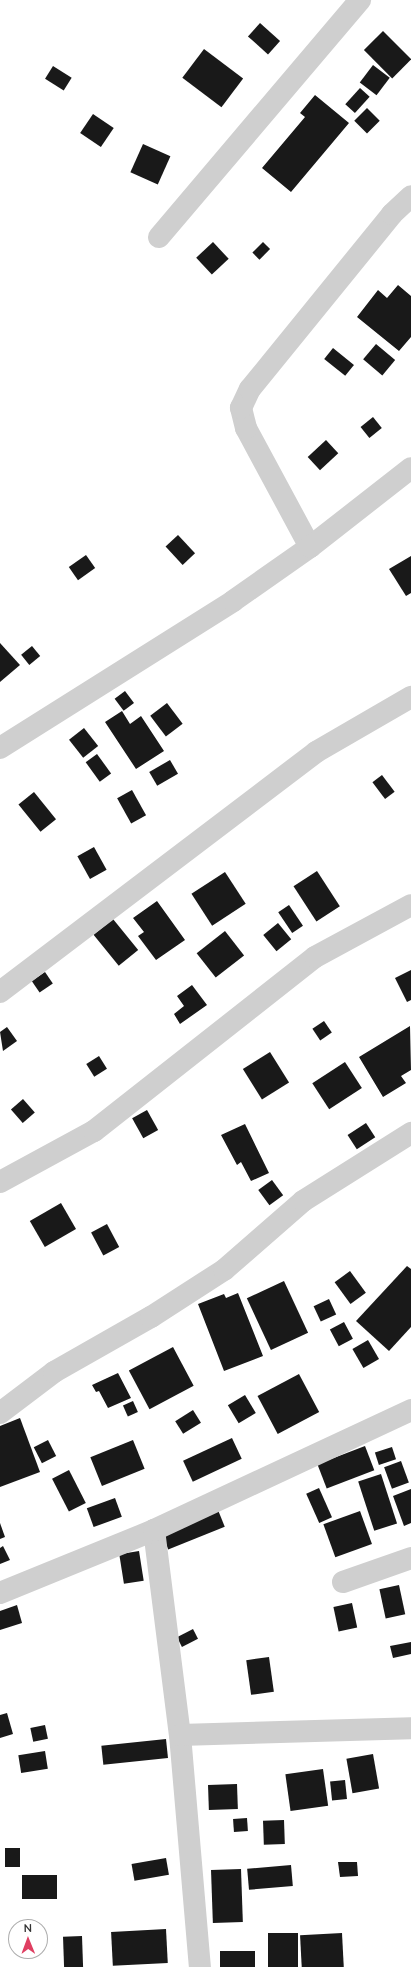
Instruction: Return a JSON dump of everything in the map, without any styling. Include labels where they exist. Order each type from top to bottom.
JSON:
[{"type":"street","points":[[158,237],[360,0]]},
{"type":"street","points":[[310,547],[246,428],[241,408],[250,389],[392,214],[411,196]]},
{"type":"street","points":[[0,748],[233,601],[310,547],[411,468]]},
{"type":"street","points":[[0,992],[316,752],[411,698]]},
{"type":"street","points":[[0,1182],[94,1130],[315,957],[411,905]]},
{"type":"street","points":[[0,1413],[54,1372],[151,1318],[224,1270],[303,1201],[411,1133]]},
{"type":"street","points":[[0,1593],[154,1530],[411,1410]]},
{"type":"street","points":[[154,1530],[180,1735],[200,1967]]},
{"type":"street","points":[[343,1582],[411,1558]]},
{"type":"street","points":[[180,1735],[411,1728]]},
{"type":"building","points":[[260,23],[280,41],[268,54],[248,36]]},
{"type":"building","points":[[383,31],[411,59],[392,78],[364,50]]},
{"type":"building","points":[[204,49],[243,78],[221,107],[182,78]]},
{"type":"building","points":[[373,65],[390,78],[377,95],[360,83]]},
{"type":"building","points":[[53,66],[72,78],[64,90],[45,79]]},
{"type":"building","points":[[360,88],[370,97],[355,113],[345,104]]},
{"type":"building","points":[[315,95],[349,123],[291,192],[262,168],[305,117],[300,113]]},
{"type":"building","points":[[367,108],[380,121],[367,133],[354,121]]},
{"type":"building","points":[[93,114],[114,128],[101,147],[80,133]]},
{"type":"building","points":[[143,144],[170,156],[158,185],[130,172]]},
{"type":"building","points":[[213,242],[229,259],[212,275],[196,258]]},
{"type":"building","points":[[263,242],[270,249],[259,260],[252,253]]},
{"type":"building","points":[[398,285],[411,296],[411,337],[399,351],[357,317],[378,290],[387,298]]},
{"type":"building","points":[[376,344],[395,360],[382,375],[363,359]]},
{"type":"building","points":[[333,348],[354,365],[345,376],[324,359]]},
{"type":"building","points":[[373,417],[382,428],[369,438],[361,427]]},
{"type":"building","points":[[326,440],[338,453],[320,470],[308,457]]},
{"type":"building","points":[[178,535],[195,553],[183,565],[166,547]]},
{"type":"building","points":[[86,555],[95,568],[78,580],[69,567]]},
{"type":"building","points":[[411,556],[411,593],[406,596],[389,569]]},
{"type":"building","points":[[0,643],[20,665],[0,682]]},
{"type":"building","points":[[32,646],[40,656],[29,665],[21,655]]},
{"type":"building","points":[[125,691],[134,703],[124,711],[115,699]]},
{"type":"building","points":[[167,703],[183,724],[166,736],[150,716]]},
{"type":"building","points":[[122,711],[130,724],[141,716],[164,751],[136,769],[105,722]]},
{"type":"building","points":[[84,728],[98,746],[83,758],[69,740]]},
{"type":"building","points":[[97,754],[111,773],[100,782],[86,762]]},
{"type":"building","points":[[170,760],[178,774],[157,786],[149,772]]},
{"type":"building","points":[[382,775],[395,792],[385,799],[372,782]]},
{"type":"building","points":[[132,790],[146,815],[131,824],[117,798]]},
{"type":"building","points":[[34,792],[56,819],[40,832],[18,805]]},
{"type":"building","points":[[94,847],[107,870],[90,879],[77,856]]},
{"type":"building","points":[[317,871],[340,906],[316,921],[294,886]]},
{"type":"building","points":[[225,872],[246,904],[212,926],[191,894]]},
{"type":"building","points":[[157,901],[185,940],[156,960],[138,936],[144,932],[133,918]]},
{"type":"building","points":[[289,905],[303,926],[292,933],[278,912]]},
{"type":"building","points":[[113,919],[138,950],[119,966],[94,935]]},
{"type":"building","points":[[278,923],[291,939],[276,951],[263,935]]},
{"type":"building","points":[[225,931],[244,955],[216,978],[197,953]]},
{"type":"building","points":[[411,970],[411,1000],[407,1002],[395,978]]},
{"type":"building","points":[[45,972],[53,984],[40,993],[32,981]]},
{"type":"building","points":[[192,985],[207,1005],[180,1024],[174,1014],[184,1006],[177,996]]},
{"type":"building","points":[[324,1021],[332,1033],[320,1040],[312,1029]]},
{"type":"building","points":[[410,1026],[411,1070],[401,1076],[406,1083],[383,1097],[359,1057]]},
{"type":"building","points":[[7,1027],[17,1041],[3,1051],[0,1032]]},
{"type":"building","points":[[270,1052],[289,1083],[262,1099],[243,1069]]},
{"type":"building","points":[[99,1056],[107,1069],[94,1077],[86,1064]]},
{"type":"building","points":[[345,1062],[362,1088],[329,1109],[312,1083]]},
{"type":"building","points":[[23,1099],[35,1113],[23,1123],[11,1109]]},
{"type":"building","points":[[147,1110],[158,1130],[143,1138],[132,1118]]},
{"type":"building","points":[[366,1123],[375,1137],[357,1149],[348,1135]]},
{"type":"building","points":[[245,1124],[269,1173],[251,1181],[241,1162],[237,1165],[221,1135]]},
{"type":"building","points":[[272,1180],[283,1195],[269,1205],[258,1190]]},
{"type":"building","points":[[61,1203],[76,1229],[45,1247],[30,1221]]},
{"type":"building","points":[[107,1224],[119,1247],[103,1255],[91,1232]]},
{"type":"building","points":[[407,1266],[411,1269],[411,1327],[389,1351],[356,1321]]},
{"type":"building","points":[[350,1271],[366,1293],[350,1304],[335,1282]]},
{"type":"building","points":[[284,1281],[308,1333],[271,1350],[247,1298]]},
{"type":"building","points":[[238,1293],[263,1356],[224,1371],[198,1304],[224,1294],[226,1298]]},
{"type":"building","points":[[329,1299],[336,1314],[321,1322],[314,1306]]},
{"type":"building","points":[[344,1322],[353,1339],[339,1346],[330,1330]]},
{"type":"building","points":[[368,1340],[379,1359],[363,1368],[352,1349]]},
{"type":"building","points":[[173,1347],[194,1386],[150,1409],[129,1370]]},
{"type":"building","points":[[118,1373],[131,1398],[108,1408],[99,1391],[96,1392],[92,1385]]},
{"type":"building","points":[[299,1374],[319,1412],[278,1434],[258,1396]]},
{"type":"building","points":[[245,1395],[256,1413],[239,1423],[228,1405]]},
{"type":"building","points":[[133,1401],[138,1412],[128,1416],[123,1405]]},
{"type":"building","points":[[193,1410],[201,1423],[183,1434],[175,1421]]},
{"type":"building","points":[[20,1418],[40,1472],[0,1487],[0,1426]]},
{"type":"building","points":[[232,1438],[242,1459],[193,1482],[183,1461]]},
{"type":"building","points":[[48,1440],[56,1456],[42,1463],[34,1447]]},
{"type":"building","points":[[133,1440],[145,1469],[102,1486],[90,1457]]},
{"type":"building","points":[[365,1446],[374,1470],[327,1489],[317,1464]]},
{"type":"building","points":[[392,1447],[396,1459],[379,1465],[375,1453]]},
{"type":"building","points":[[401,1461],[409,1483],[392,1489],[384,1467]]},
{"type":"building","points":[[69,1470],[86,1503],[69,1512],[52,1479]]},
{"type":"building","points":[[381,1474],[397,1523],[374,1531],[358,1481]]},
{"type":"building","points":[[319,1488],[332,1517],[319,1523],[306,1494]]},
{"type":"building","points":[[411,1489],[411,1523],[404,1526],[393,1496]]},
{"type":"building","points":[[115,1498],[122,1517],[94,1527],[87,1508]]},
{"type":"building","points":[[218,1510],[225,1527],[168,1550],[161,1533]]},
{"type":"building","points":[[360,1511],[372,1544],[335,1557],[323,1524]]},
{"type":"building","points":[[0,1523],[5,1537],[0,1539]]},
{"type":"building","points":[[3,1546],[10,1560],[0,1564],[0,1548]]},
{"type":"building","points":[[139,1551],[144,1581],[124,1584],[119,1554]]},
{"type":"building","points":[[399,1585],[405,1614],[386,1619],[379,1589]]},
{"type":"building","points":[[352,1603],[357,1627],[339,1631],[333,1607]]},
{"type":"building","points":[[17,1605],[22,1623],[0,1630],[0,1611]]},
{"type":"building","points":[[193,1629],[198,1639],[182,1647],[177,1637]]},
{"type":"building","points":[[411,1642],[411,1654],[393,1658],[390,1646]]},
{"type":"building","points":[[269,1657],[274,1692],[251,1695],[246,1660]]},
{"type":"building","points":[[7,1713],[13,1734],[0,1738],[0,1715]]},
{"type":"building","points":[[45,1725],[48,1739],[33,1742],[30,1728]]},
{"type":"building","points":[[166,1739],[168,1758],[103,1765],[101,1746]]},
{"type":"building","points":[[45,1751],[48,1769],[21,1773],[18,1755]]},
{"type":"building","points":[[373,1754],[379,1788],[352,1793],[346,1759]]},
{"type":"building","points":[[323,1769],[328,1806],[291,1811],[285,1774]]},
{"type":"building","points":[[345,1780],[347,1799],[332,1800],[330,1782]]},
{"type":"building","points":[[237,1784],[238,1809],[209,1810],[208,1785]]},
{"type":"building","points":[[247,1818],[248,1831],[234,1832],[233,1819]]},
{"type":"building","points":[[284,1820],[285,1844],[264,1845],[263,1821]]},
{"type":"building","points":[[5,1848],[20,1848],[20,1867],[5,1867]]},
{"type":"building","points":[[166,1858],[169,1875],[134,1881],[132,1864]]},
{"type":"building","points":[[338,1862],[357,1862],[358,1876],[340,1877]]},
{"type":"building","points":[[291,1865],[293,1886],[249,1890],[247,1869]]},
{"type":"building","points":[[241,1869],[243,1922],[213,1923],[211,1870]]},
{"type":"building","points":[[22,1875],[57,1875],[57,1899],[22,1899]]},
{"type":"building","points":[[166,1929],[168,1963],[113,1966],[111,1932]]},
{"type":"building","points":[[268,1933],[298,1933],[298,1967],[268,1967]]},
{"type":"building","points":[[342,1933],[344,1967],[302,1967],[300,1935]]},
{"type":"building","points":[[82,1936],[83,1967],[64,1967],[63,1937]]},
{"type":"building","points":[[220,1951],[255,1951],[255,1967],[220,1967]]}]
